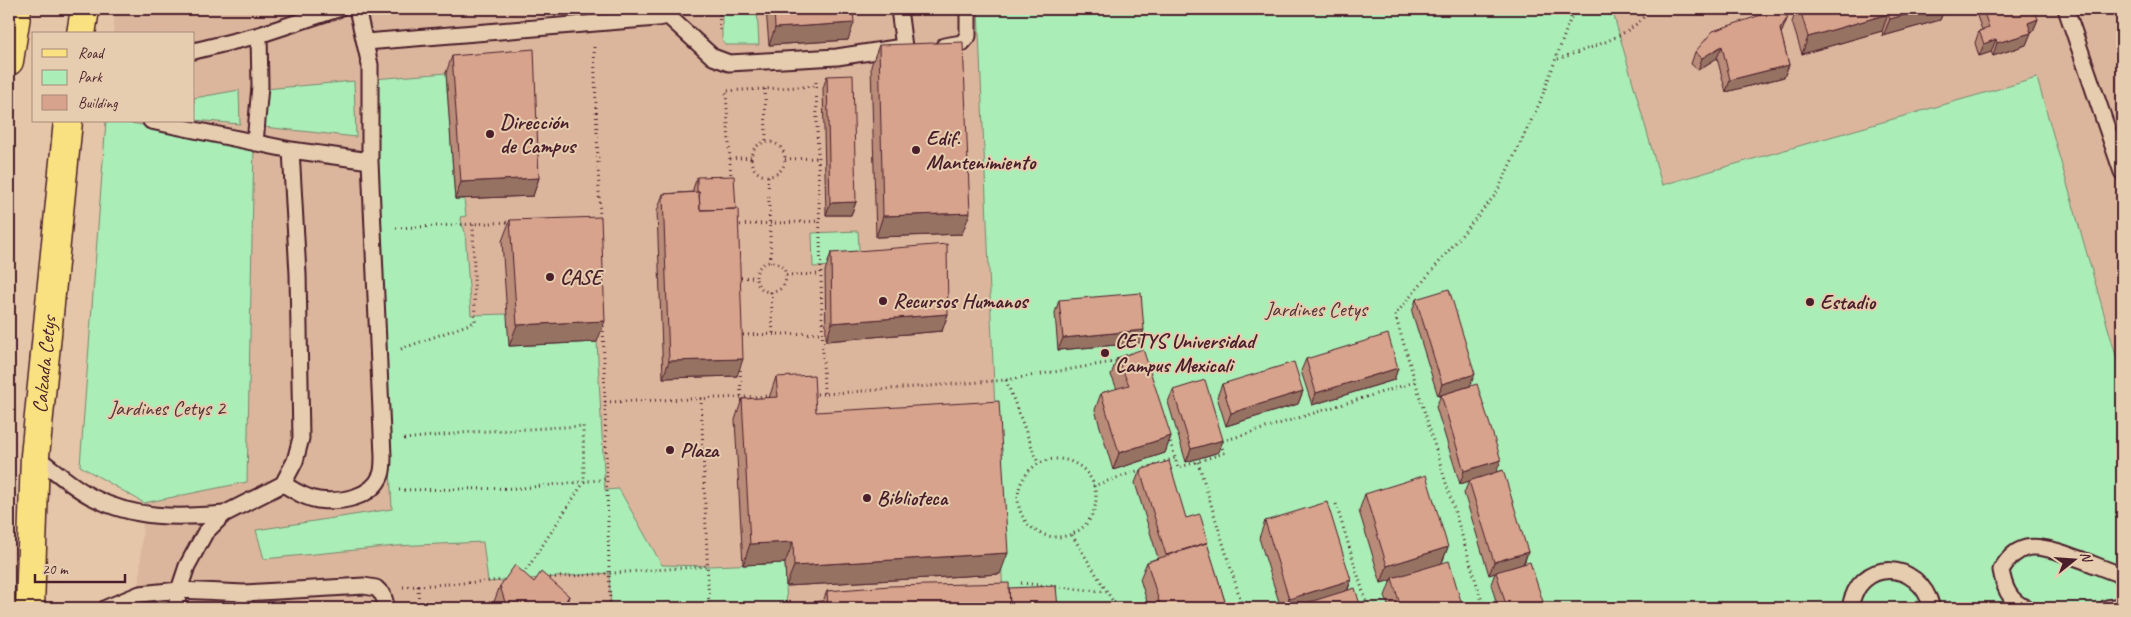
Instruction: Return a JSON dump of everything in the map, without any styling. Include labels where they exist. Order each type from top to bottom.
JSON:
[{"type":"main road","points":[[9,60],[17,9]]},
{"type":"main road","points":[[81,32],[85,9]]},
{"type":"main road","name":"Calzada Cetys","points":[[30,608],[35,456],[68,122]]},
{"type":"lane","points":[[195,51],[259,34],[338,9]]},
{"type":"lane","points":[[283,484],[300,494],[317,500],[343,500],[361,495],[374,488],[382,475],[384,456],[370,162],[370,65],[357,9]]},
{"type":"lane","points":[[899,9],[904,47]]},
{"type":"lane","points":[[366,42],[593,24],[669,12],[713,57],[722,62],[815,59],[904,47],[954,46],[962,43],[968,36],[968,9]]},
{"type":"lane","points":[[2066,9],[2122,172]]},
{"type":"lane","points":[[255,143],[260,86],[259,34]]},
{"type":"lane","points":[[156,122],[291,150],[370,162]]},
{"type":"lane","points":[[176,608],[179,590],[188,566],[205,533],[224,514],[283,484],[295,461],[301,438],[298,274],[291,150]]},
{"type":"lane","points":[[35,456],[90,497],[143,516],[171,517],[224,514]]},
{"type":"lane","points":[[2026,608],[2017,604],[2004,589],[2001,570],[2010,555],[2026,547],[2049,548],[2122,575]]},
{"type":"lane","points":[[1850,608],[1852,596],[1867,578],[1884,570],[1904,572],[1920,583],[1932,608]]},
{"type":"lane","points":[[106,608],[140,594],[179,590],[244,601],[349,586],[376,588],[383,596],[387,608]]},
{"type":"lane","points":[[2107,608],[2122,606]]},
{"type":"path","points":[[719,9],[720,39]]},
{"type":"path","points":[[1484,608],[1395,316],[1496,194],[1540,102],[1574,9]]},
{"type":"path","points":[[1557,59],[1608,42],[1645,17],[1649,9]]},
{"type":"path","points":[[593,24],[600,227]]},
{"type":"path","points":[[815,59],[824,394]]},
{"type":"path","points":[[731,187],[726,91],[816,86]]},
{"type":"path","points":[[765,89],[766,142]]},
{"type":"path","points":[[751,157],[756,148],[766,142]]},
{"type":"path","points":[[751,157],[757,172],[768,176],[778,173],[785,159],[781,149],[766,142]]},
{"type":"path","points":[[730,158],[751,157]]},
{"type":"path","points":[[785,159],[818,158]]},
{"type":"path","points":[[768,176],[772,262]]},
{"type":"path","points":[[590,218],[600,217]]},
{"type":"path","points":[[733,234],[733,225],[820,221]]},
{"type":"path","points":[[395,228],[522,222]]},
{"type":"path","points":[[400,349],[475,322],[473,224]]},
{"type":"path","points":[[772,262],[781,266],[786,275],[781,289],[771,292],[758,287],[756,277],[758,268],[772,262]]},
{"type":"path","points":[[735,270],[736,288]]},
{"type":"path","points":[[786,275],[821,274]]},
{"type":"path","points":[[736,278],[756,277]]},
{"type":"path","points":[[771,292],[773,335]]},
{"type":"path","points":[[603,314],[610,608]]},
{"type":"path","points":[[738,326],[739,344]]},
{"type":"path","points":[[738,335],[823,333]]},
{"type":"path","points":[[806,394],[1006,380],[1077,366],[1125,360]]},
{"type":"path","points":[[740,362],[741,397]]},
{"type":"path","points":[[1006,380],[1038,463]]},
{"type":"path","points":[[1167,430],[1178,468],[1224,453],[1220,442],[1415,382]]},
{"type":"path","points":[[605,402],[778,395]]},
{"type":"path","points":[[701,398],[711,607]]},
{"type":"path","points":[[396,440],[472,432],[583,426],[584,482],[520,579],[530,579]]},
{"type":"path","points":[[1093,486],[1175,458]]},
{"type":"path","points":[[1051,459],[1064,459],[1076,463],[1086,471],[1093,486],[1096,494],[1096,507],[1091,518],[1083,528],[1072,535],[1059,538],[1046,536],[1034,530],[1025,520],[1020,508],[1018,495],[1021,482],[1038,463],[1051,459]]},
{"type":"path","points":[[1198,462],[1243,608]]},
{"type":"path","points":[[377,482],[398,490],[522,488],[608,480]]},
{"type":"path","points":[[1336,504],[1368,608]]},
{"type":"path","points":[[1072,535],[1117,608]]},
{"type":"path","points":[[540,578],[709,566]]},
{"type":"path","points":[[376,588],[512,580]]},
{"type":"path","points":[[1021,583],[1108,592]]},
{"type":"path","points":[[418,586],[419,608]]},
{"type":"shaded area","name":"CETYS Universidad Campus Mexicali","points":[[115,9],[2122,9],[2122,608],[138,608],[144,503],[80,466],[106,122],[195,122],[195,32],[113,32]]},
{"type":"green space","points":[[722,9],[757,9],[759,45],[726,45],[722,40]]},
{"type":"green space","name":"Jardines Cetys","points":[[978,9],[1612,9],[1662,185],[2037,78],[2122,377],[2122,608],[1052,608],[1003,600]]},
{"type":"green space","points":[[446,73],[455,199],[464,199],[466,216],[460,217],[465,232],[471,315],[507,314],[597,342],[605,490],[619,489],[662,565],[709,566],[785,563],[787,608],[611,608],[609,573],[488,582],[483,542],[396,546],[264,559],[256,530],[392,509],[374,147],[374,79]]},
{"type":"green space","points":[[354,81],[356,137],[264,127],[265,89]]},
{"type":"green space","points":[[239,90],[240,124],[195,120],[195,98]]},
{"type":"green space","name":"Jardines Cetys 2","points":[[106,122],[125,122],[254,144],[247,482],[144,503],[80,466]]},
{"type":"green space","points":[[858,231],[860,265],[813,267],[812,233]]},
{"type":"building","points":[[774,9],[853,9],[854,23],[775,28]]},
{"type":"building","points":[[1800,9],[1926,9],[1890,19],[1888,14],[1808,37]]},
{"type":"building","points":[[1983,9],[1997,9],[1998,13],[2011,9],[2034,9],[2038,19],[2028,23],[2031,33],[1997,43],[1996,39],[1984,44],[1979,31],[1989,28]]},
{"type":"building","points":[[1776,10],[1788,17],[1780,29],[1789,65],[1730,80],[1722,46],[1702,58],[1695,52],[1713,31]]},
{"type":"building","name":"Edif. Mantenimiento","points":[[963,42],[970,213],[883,216],[879,45]]},
{"type":"building","name":"Dirección de Campus","points":[[534,49],[539,178],[461,182],[452,56]]},
{"type":"building","points":[[853,75],[856,202],[830,203],[827,76]]},
{"type":"building","points":[[734,176],[736,209],[700,210],[697,177]]},
{"type":"building","points":[[699,192],[700,210],[738,209],[743,359],[669,361],[663,194]]},
{"type":"building","name":"CASE","points":[[601,217],[605,321],[517,325],[510,220]]},
{"type":"building","name":"Recursos Humanos","points":[[947,244],[948,314],[832,323],[831,253]]},
{"type":"building","points":[[1449,289],[1475,374],[1442,384],[1416,299]]},
{"type":"building","points":[[1141,293],[1144,330],[1063,338],[1059,300]]},
{"type":"building","points":[[1388,334],[1398,368],[1316,393],[1306,359]]},
{"type":"building","points":[[1143,349],[1171,436],[1119,453],[1101,393],[1129,385],[1117,358]]},
{"type":"building","points":[[1294,362],[1303,391],[1231,413],[1222,384]]},
{"type":"building","name":"Biblioteca","points":[[814,375],[816,412],[999,401],[1008,553],[794,566],[793,542],[750,544],[742,399],[778,397],[776,377]]},
{"type":"building","points":[[1205,380],[1223,440],[1191,449],[1173,390]]},
{"type":"building","points":[[1477,384],[1501,460],[1464,471],[1441,395]]},
{"type":"building","points":[[1169,461],[1186,518],[1200,514],[1208,542],[1166,555],[1140,470]]},
{"type":"building","points":[[1503,470],[1528,552],[1494,562],[1469,481]]},
{"type":"building","points":[[1426,475],[1448,547],[1387,566],[1365,494]]},
{"type":"building","points":[[1327,502],[1351,580],[1289,599],[1265,521]]},
{"type":"building","points":[[1207,543],[1227,608],[1161,608],[1147,562]]},
{"type":"building","points":[[1449,561],[1463,608],[1401,608],[1392,578]]},
{"type":"building","points":[[1530,562],[1545,608],[1507,608],[1496,572]]},
{"type":"building","points":[[515,565],[534,582],[541,572],[569,596],[561,608],[499,608],[505,602],[500,586]]},
{"type":"building","points":[[1009,583],[1010,608],[828,608],[827,591],[890,586]]},
{"type":"building","points":[[1056,586],[1058,608],[1010,608],[1009,588]]},
{"type":"building","points":[[1355,588],[1361,608],[1290,608]]},
{"type":"building","points":[[823,601],[824,608],[795,608],[789,604]]},
{"type":"place","name":"Dirección de Campus","points":[[490,134]]},
{"type":"place","name":"Edif. Mantenimiento","points":[[916,150]]},
{"type":"place","name":"CASE","points":[[550,277]]},
{"type":"place","name":"Recursos Humanos","points":[[883,301]]},
{"type":"place","name":"Estadio","points":[[1810,302]]},
{"type":"place","name":"CETYS Universidad Campus Mexicali","points":[[1105,353]]},
{"type":"place","name":"Plaza","points":[[670,450]]},
{"type":"place","name":"Biblioteca","points":[[867,498]]}]
